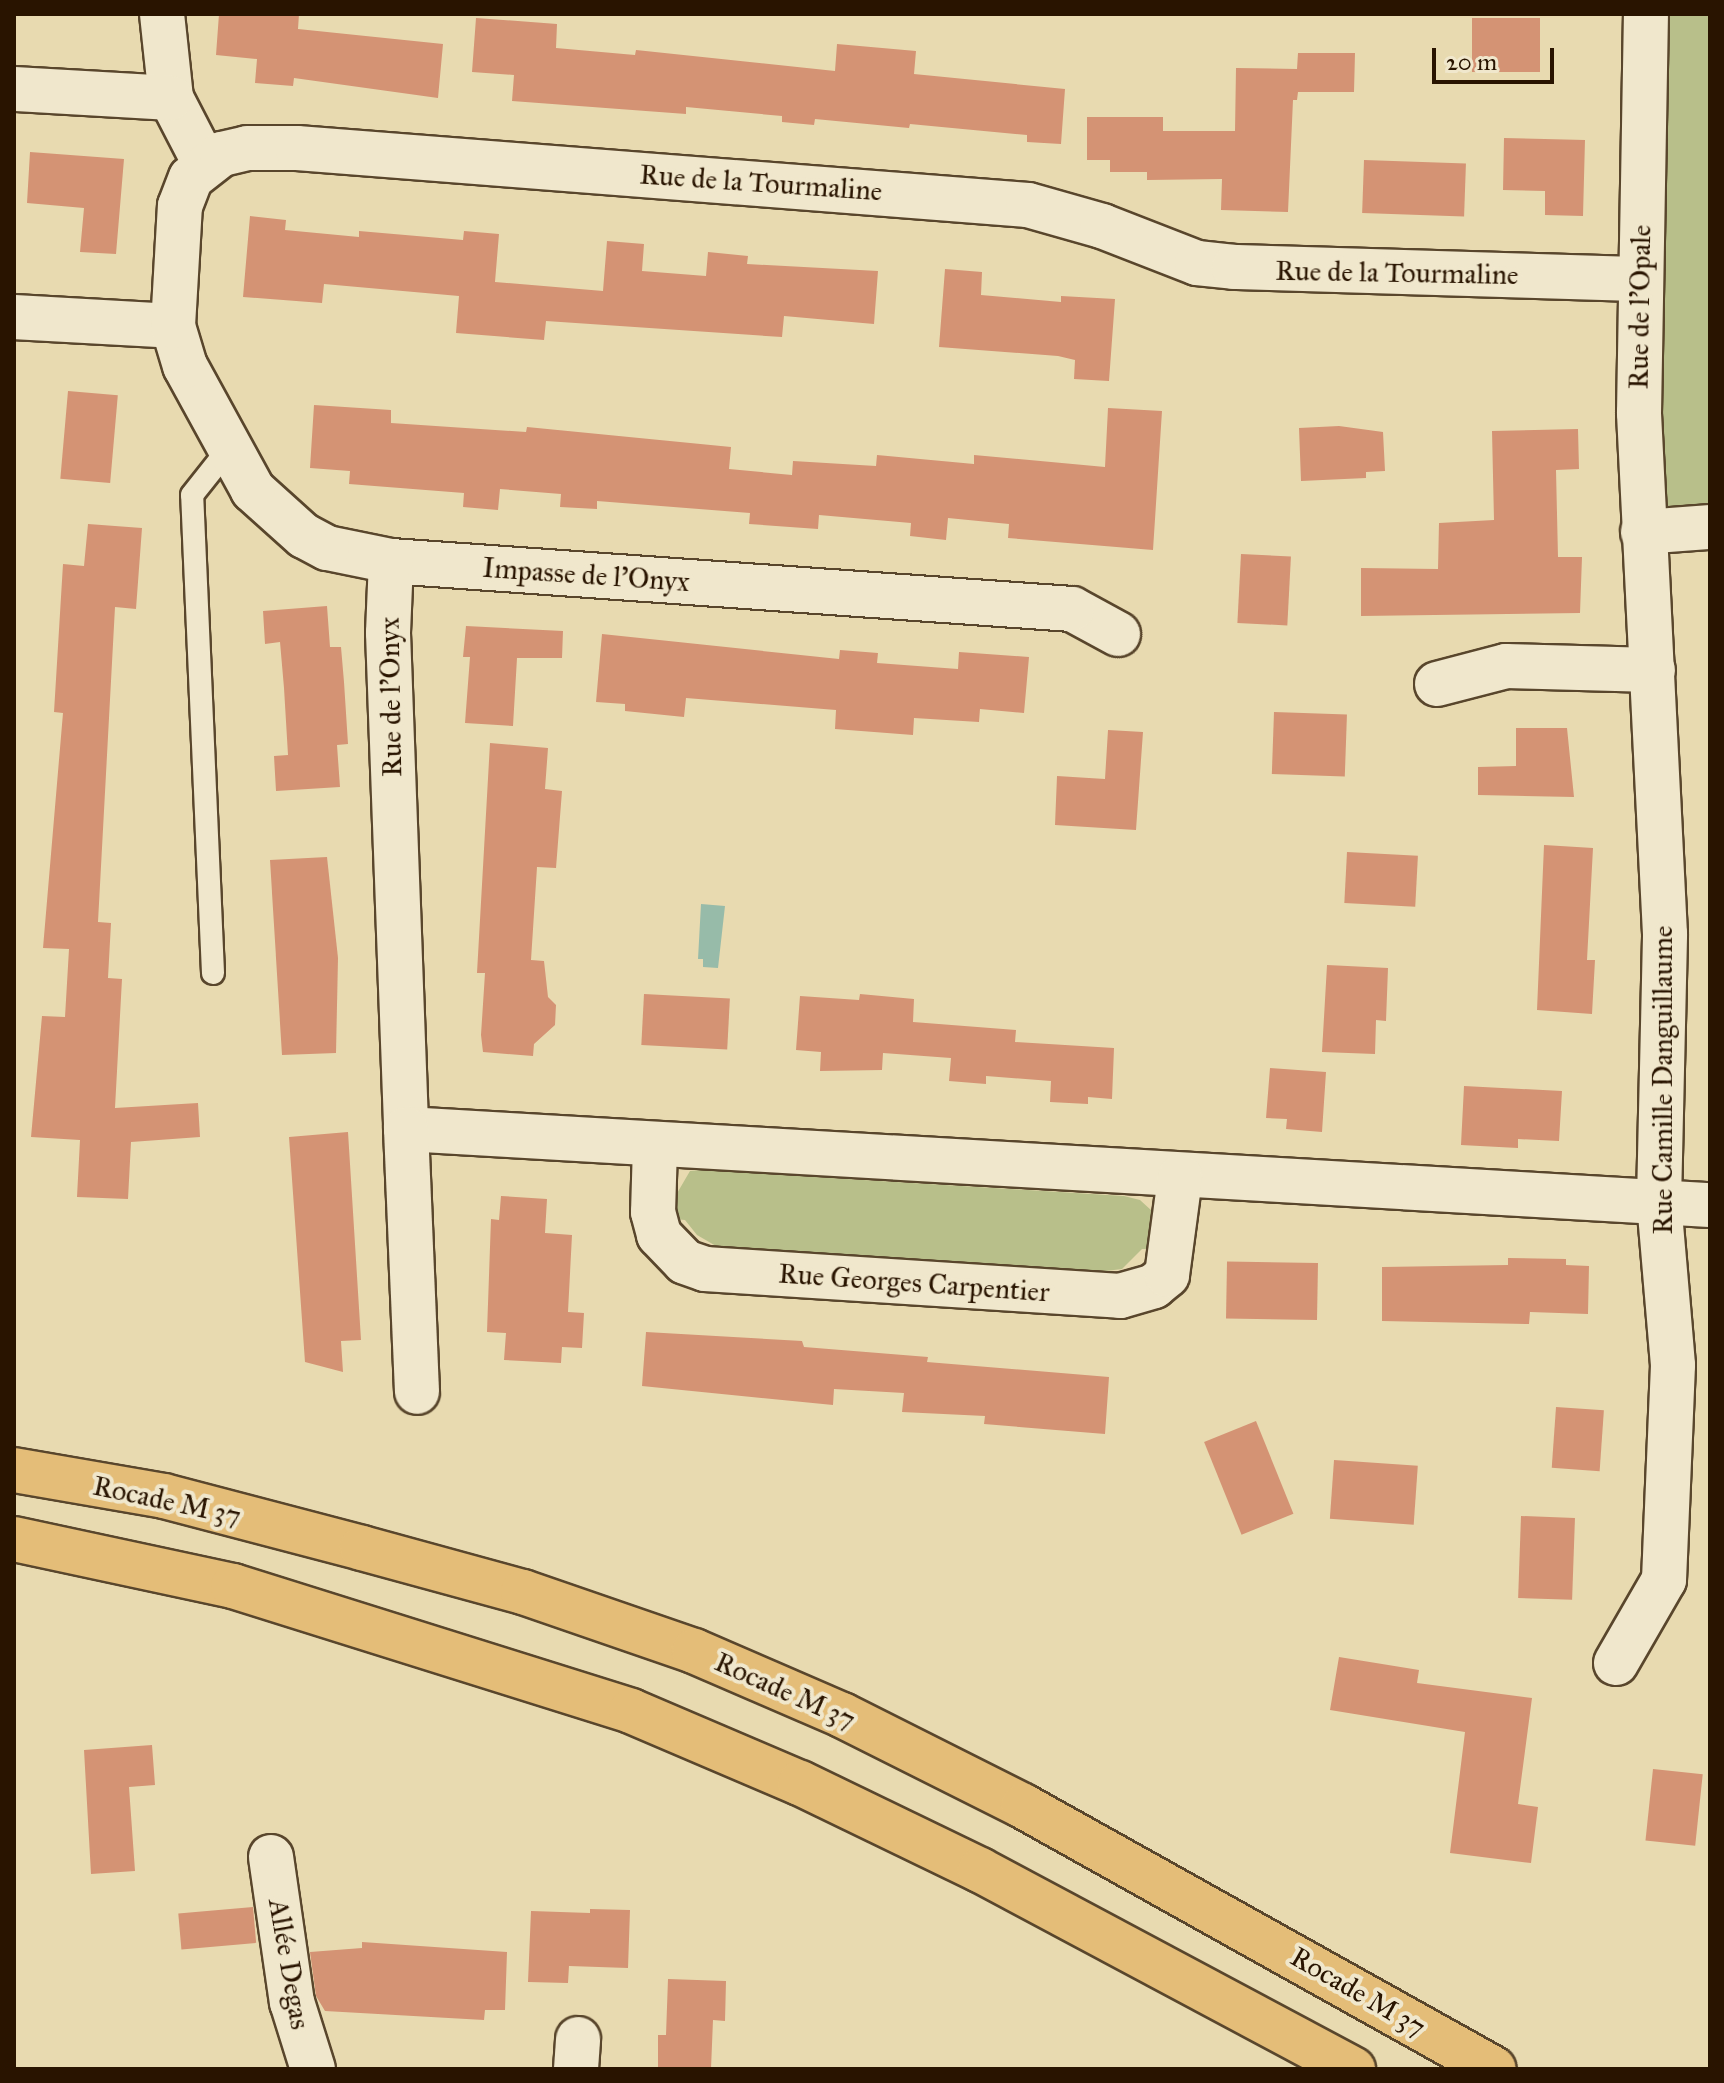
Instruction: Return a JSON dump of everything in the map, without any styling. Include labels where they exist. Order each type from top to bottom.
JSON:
[{"type":"highway","name":"Rocade M 37","points":[[14,1470],[164,1496],[362,1548],[523,1592],[694,1651],[842,1715],[1023,1806],[1494,2069]]},
{"type":"highway","points":[[14,1539],[233,1586],[631,1711],[800,1783],[980,1870],[1353,2069]]},
{"type":"street","points":[[14,317],[173,326],[180,206],[191,178],[205,164],[171,98],[162,14]]},
{"type":"street","name":"Rue de l'Opale","points":[[1643,532],[1639,279],[1646,14]]},
{"type":"street","points":[[14,89],[171,98]]},
{"type":"street","name":"Rue de la Tourmaline","points":[[205,164],[247,148],[297,148],[993,201],[1065,213],[1197,263],[1273,271],[1639,279]]},
{"type":"street","name":"Impasse de l'Onyx","points":[[173,326],[185,366],[227,451],[253,490],[304,536],[364,558],[1072,609],[1118,634]]},
{"type":"street","points":[[1643,532],[1710,527]]},
{"type":"street","name":"Rue Camille Danguillaume","points":[[1616,1663],[1664,1580],[1673,1365],[1659,1201],[1665,934],[1653,670],[1643,532]]},
{"type":"street","name":"Rue de l'Onyx","points":[[391,561],[388,633],[406,1129]]},
{"type":"street","points":[[1437,684],[1506,666],[1653,670]]},
{"type":"street","points":[[417,1392],[406,1129],[1180,1177],[1710,1205]]},
{"type":"street","name":"Rue Georges Carpentier","points":[[655,1146],[653,1212],[659,1235],[685,1262],[705,1269],[1120,1296],[1154,1286],[1167,1275],[1180,1177]]},
{"type":"street","name":"Allée Degas","points":[[271,1857],[292,2002],[313,2069]]},
{"type":"lane","points":[[213,973],[192,495],[227,451]]},
{"type":"green space","points":[[1646,14],[1710,14],[1710,532],[1646,532]]},
{"type":"green space","points":[[690,1171],[1124,1196],[1140,1200],[1152,1211],[1153,1249],[1142,1249],[1122,1269],[1106,1271],[716,1246],[697,1235],[685,1220],[675,1219],[669,1194],[676,1195]]},
{"type":"shaded area","points":[[701,904],[725,906],[718,968],[703,967],[703,959],[698,959]]},
{"type":"building","points":[[219,14],[299,14],[298,29],[443,44],[438,98],[294,78],[293,86],[255,83],[257,59],[216,55]]},
{"type":"building","points":[[476,18],[557,24],[556,48],[635,55],[636,50],[835,71],[837,44],[916,51],[914,74],[1065,89],[1061,144],[1027,142],[1027,135],[910,124],[909,128],[815,119],[814,125],[782,122],[782,116],[686,107],[686,114],[512,101],[514,75],[472,72]]},
{"type":"building","points":[[1472,18],[1540,18],[1540,72],[1472,72]]},
{"type":"building","points":[[1298,53],[1355,53],[1354,92],[1298,92],[1297,100],[1293,100],[1288,212],[1221,210],[1222,179],[1147,180],[1147,172],[1110,172],[1110,160],[1087,160],[1087,117],[1163,117],[1163,131],[1235,131],[1236,68],[1297,69]]},
{"type":"building","points":[[1504,138],[1585,140],[1583,216],[1545,215],[1545,191],[1503,190]]},
{"type":"building","points":[[30,152],[124,159],[116,254],[80,252],[84,208],[27,203]]},
{"type":"building","points":[[1364,160],[1466,164],[1464,217],[1362,213]]},
{"type":"building","points":[[250,216],[286,220],[285,230],[359,237],[359,231],[463,240],[464,231],[499,234],[495,282],[603,291],[607,241],[644,244],[642,271],[706,276],[708,252],[748,256],[747,264],[878,271],[874,324],[784,316],[782,337],[546,321],[544,340],[456,333],[459,296],[324,284],[322,303],[243,297]]},
{"type":"building","points":[[945,269],[982,272],[981,295],[1061,302],[1061,296],[1115,299],[1109,381],[1074,379],[1075,360],[1058,356],[939,347]]},
{"type":"building","points":[[68,391],[118,395],[110,483],[60,479]]},
{"type":"building","points":[[314,405],[391,410],[391,423],[526,432],[527,427],[731,447],[729,469],[792,475],[793,461],[876,466],[877,455],[974,464],[974,455],[1105,467],[1108,408],[1162,411],[1153,550],[1008,538],[1009,524],[948,518],[946,540],[910,536],[911,523],[819,515],[818,529],[749,524],[750,513],[597,501],[597,509],[560,507],[561,494],[500,489],[498,510],[463,507],[464,493],[349,484],[350,471],[310,468]]},
{"type":"building","points":[[1339,426],[1383,432],[1385,471],[1366,472],[1366,478],[1301,481],[1299,428]]},
{"type":"building","points":[[1578,429],[1579,469],[1556,470],[1558,557],[1582,557],[1580,613],[1361,616],[1361,568],[1438,569],[1439,523],[1494,520],[1492,431]]},
{"type":"building","points":[[88,524],[142,528],[136,609],[115,607],[98,922],[111,923],[108,978],[122,979],[115,1108],[198,1103],[200,1137],[131,1142],[128,1199],[77,1197],[80,1140],[31,1137],[42,1016],[65,1017],[69,949],[43,948],[63,713],[54,712],[63,564],[84,566]]},
{"type":"building","points":[[1241,554],[1291,557],[1287,626],[1237,623]]},
{"type":"building","points":[[327,606],[330,647],[341,647],[344,682],[348,744],[337,745],[340,787],[276,791],[274,756],[288,755],[284,688],[280,642],[265,644],[263,611]]},
{"type":"building","points":[[466,626],[563,631],[562,658],[517,658],[513,726],[465,723],[470,657],[463,657]]},
{"type":"building","points":[[602,634],[839,659],[840,650],[878,653],[877,663],[958,669],[959,652],[1029,657],[1024,713],[980,709],[979,722],[914,718],[913,735],[835,729],[836,710],[686,698],[684,717],[625,711],[625,704],[596,702]]},
{"type":"building","points":[[1274,712],[1347,715],[1345,777],[1272,774]]},
{"type":"building","points":[[1516,728],[1567,728],[1574,797],[1478,795],[1478,767],[1516,766]]},
{"type":"building","points":[[1108,730],[1143,732],[1136,830],[1055,825],[1057,776],[1105,779]]},
{"type":"building","points":[[490,743],[548,748],[545,789],[562,791],[556,868],[537,867],[531,960],[544,961],[548,997],[556,1005],[555,1025],[534,1044],[533,1056],[483,1052],[481,1035],[485,973],[477,973]]},
{"type":"building","points":[[1544,845],[1593,848],[1587,960],[1595,960],[1592,1014],[1537,1010]]},
{"type":"building","points":[[1347,852],[1418,856],[1415,907],[1344,903]]},
{"type":"building","points":[[327,857],[338,958],[336,1053],[282,1055],[270,860]]},
{"type":"building","points":[[1327,965],[1388,968],[1386,1021],[1376,1020],[1375,1054],[1322,1052]]},
{"type":"building","points":[[644,994],[730,999],[727,1049],[641,1045]]},
{"type":"building","points":[[860,994],[914,999],[913,1022],[1016,1030],[1015,1042],[1114,1048],[1112,1099],[1088,1097],[1088,1104],[1050,1102],[1051,1081],[986,1076],[986,1084],[949,1081],[951,1058],[883,1053],[882,1070],[820,1071],[821,1052],[796,1050],[800,996],[859,1000]]},
{"type":"building","points":[[1270,1068],[1326,1072],[1322,1132],[1286,1129],[1287,1119],[1266,1118]]},
{"type":"building","points":[[1464,1086],[1562,1091],[1559,1141],[1518,1139],[1518,1148],[1461,1145]]},
{"type":"building","points":[[348,1132],[361,1340],[341,1341],[343,1372],[305,1362],[289,1137]]},
{"type":"building","points":[[501,1196],[547,1199],[545,1233],[572,1235],[568,1312],[584,1313],[582,1348],[562,1347],[561,1363],[504,1360],[506,1333],[487,1332],[491,1219],[499,1220]]},
{"type":"building","points":[[1508,1258],[1566,1259],[1566,1265],[1589,1266],[1588,1314],[1530,1312],[1529,1324],[1382,1321],[1382,1267],[1508,1265]]},
{"type":"building","points":[[1227,1261],[1318,1263],[1317,1320],[1226,1318]]},
{"type":"building","points":[[646,1332],[802,1341],[804,1347],[928,1357],[927,1362],[1109,1377],[1105,1434],[984,1424],[985,1416],[902,1412],[904,1393],[834,1389],[833,1405],[642,1386]]},
{"type":"building","points":[[1556,1407],[1604,1410],[1600,1471],[1552,1468]]},
{"type":"building","points":[[1256,1421],[1293,1514],[1242,1535],[1204,1442]]},
{"type":"building","points":[[1334,1460],[1418,1466],[1414,1525],[1330,1519]]},
{"type":"building","points":[[1521,1516],[1575,1518],[1572,1600],[1518,1598]]},
{"type":"building","points":[[1339,1657],[1419,1670],[1417,1683],[1532,1698],[1518,1804],[1538,1807],[1531,1863],[1450,1853],[1465,1732],[1330,1710]]},
{"type":"building","points":[[152,1745],[155,1785],[129,1787],[135,1871],[91,1874],[84,1750]]},
{"type":"building","points":[[1653,1769],[1703,1774],[1695,1846],[1645,1841]]},
{"type":"building","points":[[253,1907],[256,1943],[181,1949],[178,1914]]},
{"type":"building","points":[[590,1909],[630,1910],[628,1968],[569,1966],[568,1983],[528,1982],[531,1911],[590,1913]]},
{"type":"building","points":[[362,1942],[507,1952],[505,2010],[485,2010],[484,2020],[325,2011],[316,1996],[310,1952],[362,1948]]},
{"type":"building","points":[[668,1979],[726,1981],[725,2021],[713,2020],[711,2069],[658,2069],[658,2035],[666,2035]]}]
